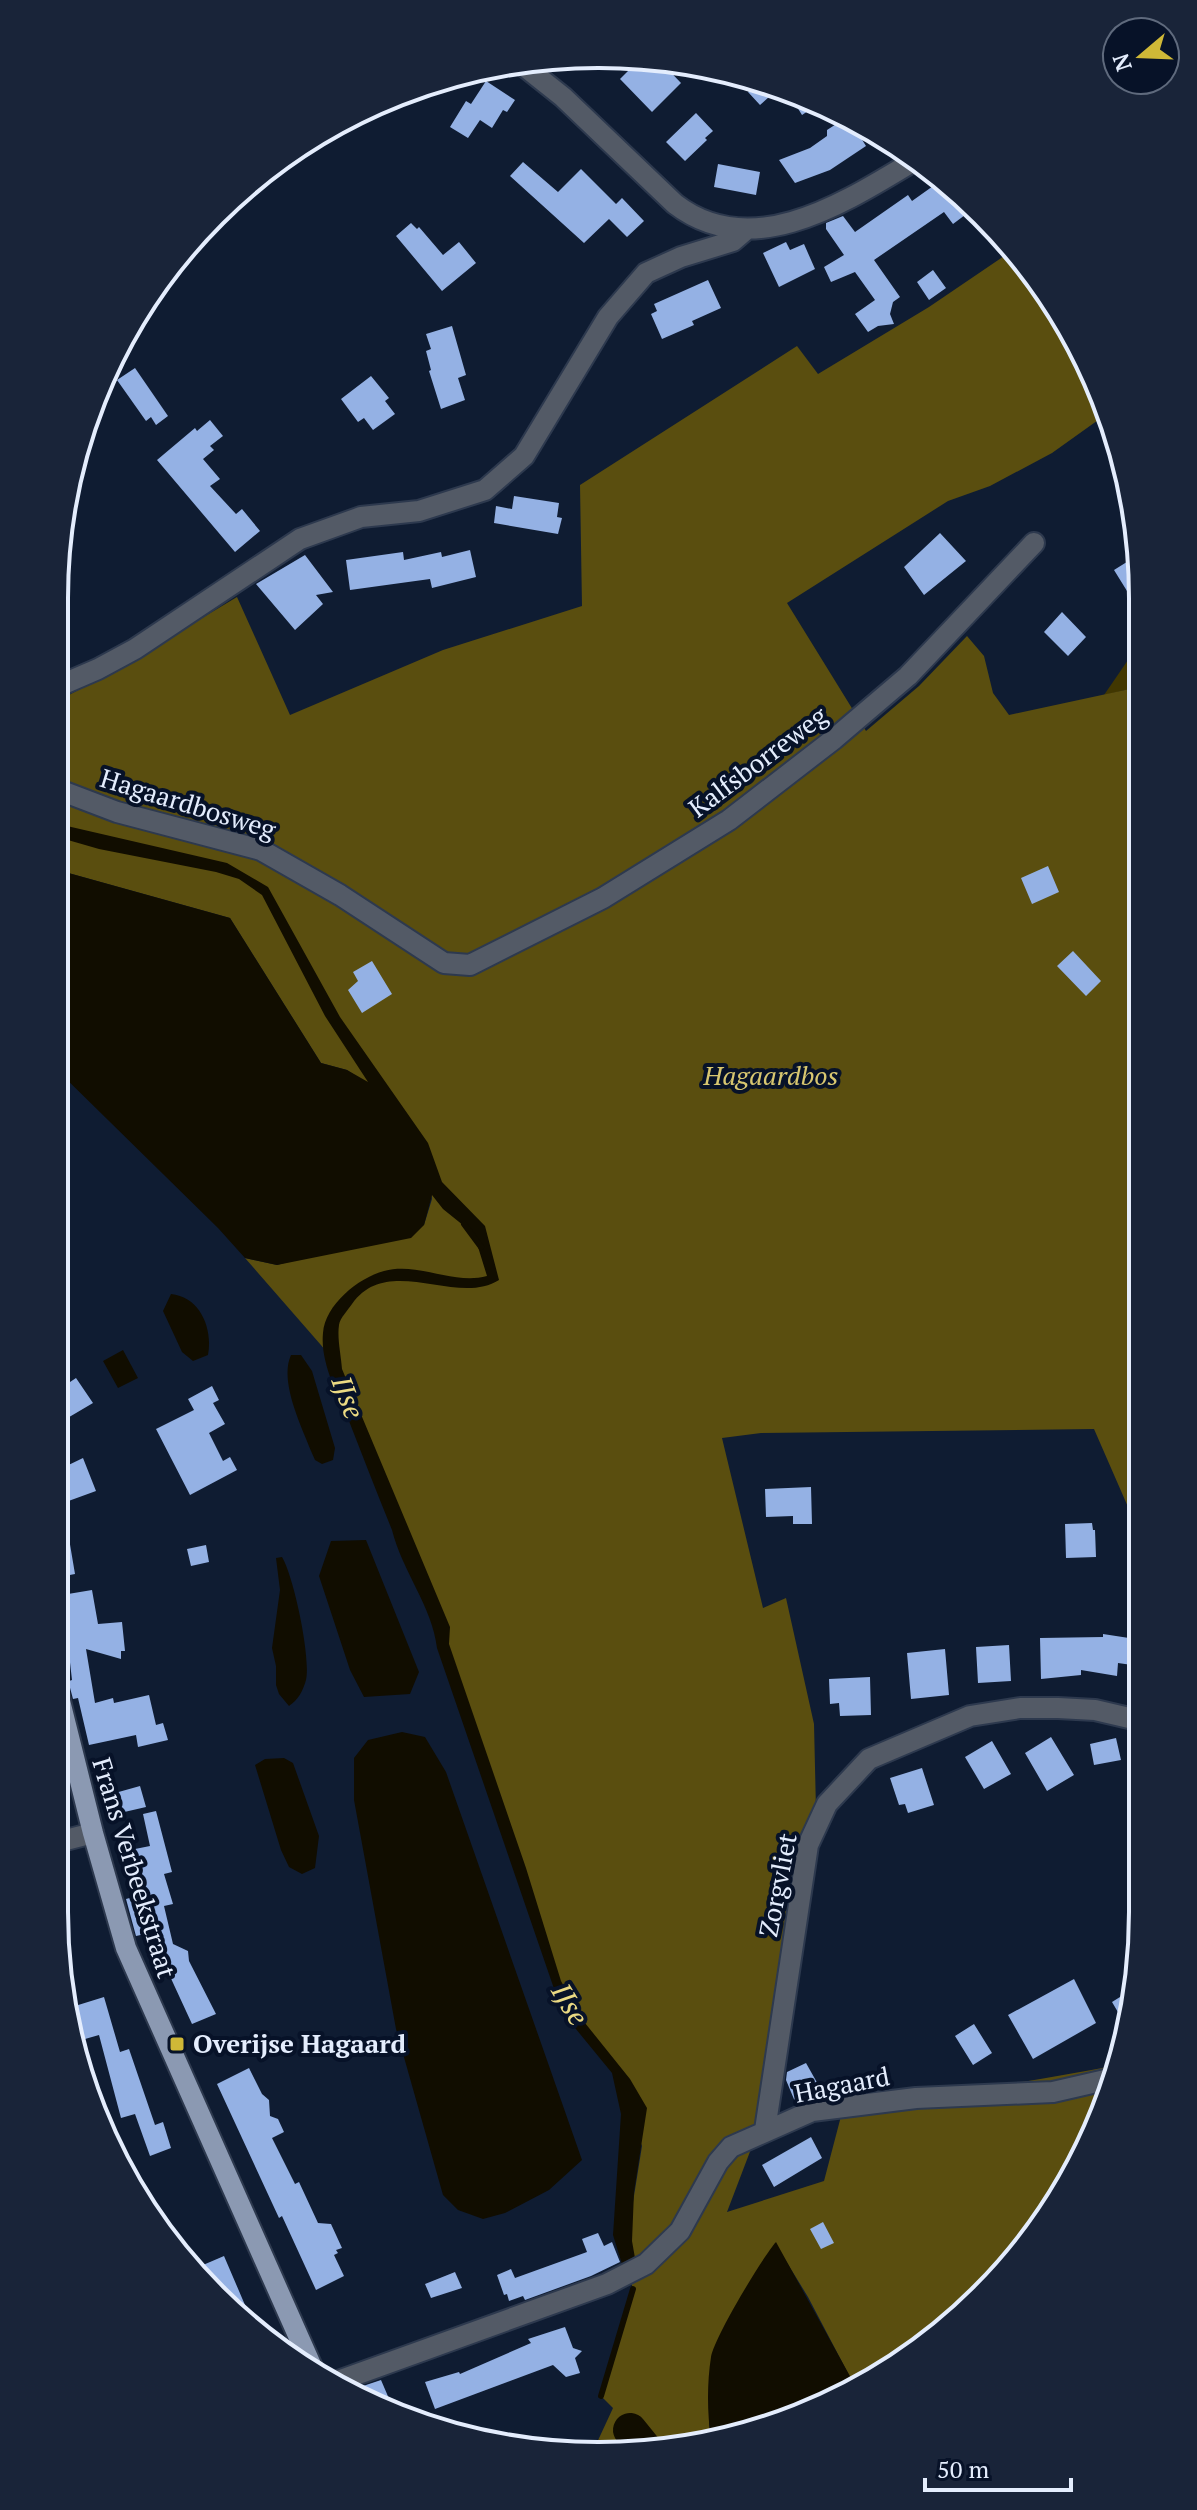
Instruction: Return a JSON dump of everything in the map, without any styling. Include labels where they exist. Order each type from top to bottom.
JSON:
[{"type":"main road","name":"Frans Verbeekstraat","points":[[68,1733],[126,1948],[306,2355]]},
{"type":"street","points":[[532,73],[563,97],[685,212],[717,225],[747,229],[774,228],[812,215],[905,166]]},
{"type":"street","points":[[68,682],[135,649],[300,539],[361,517],[419,511],[485,490],[524,456],[608,317],[646,273],[681,257],[733,241],[747,229]]},
{"type":"street","name":"Kalfsborreweg","points":[[470,965],[603,898],[729,820],[834,739],[908,676],[1034,543]]},
{"type":"street","name":"Hagaardbosweg","points":[[68,793],[117,812],[261,850],[340,895],[444,963],[470,965]]},
{"type":"street","name":"Zorgvliet","points":[[765,2130],[808,1845],[827,1804],[869,1759],[970,1716],[1020,1708],[1058,1708],[1095,1710],[1129,1718]]},
{"type":"street","points":[[68,1839],[93,1833]]},
{"type":"street","name":"Hagaard","points":[[347,2378],[607,2284],[646,2264],[680,2231],[723,2154],[765,2130],[812,2111],[852,2104],[1053,2092],[1101,2081]]},
{"type":"shaded area","points":[[1129,659],[1129,689],[1104,695]]},
{"type":"green space","name":"Hagaardbos","points":[[1003,257],[1058,333],[1098,420],[1052,453],[990,486],[948,501],[787,603],[866,731],[919,686],[967,636],[984,656],[993,693],[1009,715],[1129,689],[1129,1509],[1094,1429],[761,1433],[722,1438],[763,1608],[786,1598],[814,1724],[816,1810],[751,2149],[727,2212],[824,2181],[840,2120],[842,2095],[946,2092],[1105,2067],[1089,2115],[1040,2206],[974,2287],[893,2353],[850,2378],[808,2297],[775,2243],[709,2423],[710,2430],[633,2441],[597,2442],[613,2408],[601,2396],[633,2289],[624,2258],[642,2146],[612,2066],[563,2001],[413,1567],[334,1360],[245,1258],[277,1265],[424,1225],[432,1199],[429,1178],[386,1119],[369,1085],[347,1070],[321,1063],[230,918],[68,873],[68,696],[237,597],[290,715],[443,650],[582,606],[580,485],[797,346],[818,374],[929,307]]},
{"type":"water","points":[[68,826],[227,863],[268,887],[340,1017],[428,1143],[442,1182],[485,1226],[499,1280],[482,1287],[463,1288],[403,1281],[367,1289],[340,1322],[338,1335],[342,1369],[450,1627],[449,1644],[526,1868],[561,1981],[581,2018],[630,2079],[647,2108],[634,2192],[632,2241],[635,2258],[622,2264],[613,2235],[621,2114],[612,2073],[562,2012],[429,1618],[403,1560],[324,1356],[323,1333],[330,1312],[344,1294],[374,1275],[410,1269],[461,1278],[487,1276],[474,1234],[443,1209],[432,1195],[424,1225],[411,1238],[277,1265],[245,1258],[68,1081],[68,873],[230,918],[321,1063],[347,1070],[368,1082],[325,1016],[262,895],[239,879],[216,872],[68,840]]},
{"type":"water","points":[[171,1294],[190,1301],[202,1316],[208,1334],[208,1355],[193,1361],[182,1352],[163,1311]]},
{"type":"water","points":[[123,1350],[138,1378],[118,1388],[103,1361]]},
{"type":"water","points":[[291,1355],[301,1355],[312,1371],[335,1448],[333,1460],[322,1464],[315,1460],[289,1390]]},
{"type":"water","points":[[366,1540],[419,1672],[410,1694],[364,1697],[350,1670],[319,1576],[331,1541]]},
{"type":"water","points":[[282,1557],[292,1582],[307,1669],[302,1691],[289,1706],[276,1685],[272,1648],[280,1590],[276,1558]]},
{"type":"water","points":[[402,1732],[425,1737],[446,1772],[582,2160],[549,2190],[505,2213],[483,2219],[458,2210],[443,2195],[396,2029],[354,1800],[354,1758],[368,1740]]},
{"type":"water","points":[[284,1758],[293,1763],[319,1836],[315,1868],[302,1874],[289,1867],[281,1850],[255,1765],[265,1759]]},
{"type":"water","points":[[776,2242],[851,2378],[802,2402],[710,2430],[708,2387],[714,2347],[760,2264]]},
{"type":"building","points":[[633,69],[672,74],[681,83],[652,112],[620,79]]},
{"type":"building","points":[[486,81],[515,100],[507,112],[503,110],[492,128],[480,120],[468,138],[450,127],[466,101],[471,104]]},
{"type":"building","points":[[750,90],[770,96],[760,105],[748,92]]},
{"type":"building","points":[[796,106],[808,111],[802,115]]},
{"type":"building","points":[[696,113],[713,131],[685,161],[666,142]]},
{"type":"building","points":[[836,124],[860,137],[866,146],[830,170],[795,183],[779,160],[810,148],[827,136],[827,130]]},
{"type":"building","points":[[523,162],[558,192],[581,169],[616,204],[622,198],[644,221],[627,237],[609,219],[584,243],[510,176]]},
{"type":"building","points":[[718,164],[760,172],[756,195],[714,187]]},
{"type":"building","points":[[932,187],[965,215],[953,224],[944,212],[874,260],[900,297],[893,302],[890,314],[894,324],[878,326],[868,332],[855,314],[875,300],[855,272],[831,282],[824,267],[844,255],[826,229],[826,223],[843,216],[855,232],[908,195],[912,201]]},
{"type":"building","points":[[411,223],[417,229],[419,227],[443,255],[459,242],[476,263],[442,291],[396,236]]},
{"type":"building","points":[[786,242],[790,250],[804,244],[815,269],[779,287],[763,253]]},
{"type":"building","points":[[933,270],[946,288],[929,300],[917,282]]},
{"type":"building","points":[[708,280],[721,308],[692,321],[694,325],[662,339],[651,314],[657,311],[654,304]]},
{"type":"building","points":[[452,326],[466,375],[458,378],[465,400],[441,409],[429,371],[426,351],[431,349],[426,334]]},
{"type":"building","points":[[135,368],[168,416],[156,425],[151,417],[146,421],[117,380]]},
{"type":"building","points":[[371,376],[389,398],[385,401],[395,414],[373,430],[364,418],[358,422],[341,399]]},
{"type":"building","points":[[210,420],[223,436],[210,446],[214,450],[203,459],[220,479],[210,486],[236,514],[242,509],[260,531],[235,552],[157,460],[195,428],[197,431]]},
{"type":"building","points":[[514,496],[559,503],[557,517],[562,518],[558,534],[494,523],[496,506],[512,509]]},
{"type":"building","points":[[940,533],[966,561],[924,595],[904,567]]},
{"type":"building","points":[[470,550],[476,577],[432,588],[430,579],[350,590],[346,560],[403,552],[404,560],[441,552],[442,557]]},
{"type":"building","points":[[305,555],[333,592],[316,595],[323,604],[295,630],[256,584]]},
{"type":"building","points":[[1128,561],[1129,590],[1127,591],[1114,570]]},
{"type":"building","points":[[1062,612],[1086,637],[1068,656],[1044,632]]},
{"type":"building","points":[[1048,866],[1059,892],[1032,904],[1021,878]]},
{"type":"building","points":[[1073,951],[1101,981],[1086,996],[1057,966]]},
{"type":"building","points":[[372,961],[392,994],[362,1013],[348,990],[358,981],[353,972]]},
{"type":"building","points":[[76,1378],[93,1403],[68,1418],[68,1383]]},
{"type":"building","points":[[212,1386],[219,1400],[213,1403],[225,1424],[209,1433],[223,1461],[230,1457],[237,1470],[190,1495],[156,1429],[194,1410],[188,1399]]},
{"type":"building","points":[[83,1458],[96,1491],[68,1501],[68,1465]]},
{"type":"building","points":[[811,1487],[812,1524],[793,1524],[793,1516],[766,1517],[765,1489]]},
{"type":"building","points":[[1092,1523],[1096,1557],[1066,1558],[1065,1524]]},
{"type":"building","points":[[68,1533],[75,1574],[68,1575]]},
{"type":"building","points":[[206,1545],[209,1562],[191,1566],[187,1549]]},
{"type":"building","points":[[92,1590],[98,1624],[122,1622],[125,1651],[121,1651],[121,1659],[86,1649],[95,1703],[113,1698],[114,1703],[149,1695],[156,1725],[163,1723],[168,1740],[138,1747],[136,1735],[89,1745],[78,1698],[73,1699],[69,1684],[72,1680],[68,1594]]},
{"type":"building","points":[[1103,1634],[1129,1638],[1129,1665],[1118,1663],[1117,1676],[1081,1670],[1081,1675],[1041,1679],[1040,1638],[1103,1637]]},
{"type":"building","points":[[1009,1645],[1011,1681],[978,1683],[976,1647]]},
{"type":"building","points":[[945,1649],[949,1695],[911,1699],[907,1653]]},
{"type":"building","points":[[870,1677],[871,1715],[840,1716],[839,1703],[830,1704],[829,1679]]},
{"type":"building","points":[[1051,1737],[1074,1775],[1047,1791],[1025,1753]]},
{"type":"building","points":[[1116,1738],[1121,1760],[1094,1765],[1090,1744]]},
{"type":"building","points":[[992,1741],[1011,1774],[984,1789],[965,1757]]},
{"type":"building","points":[[922,1768],[934,1805],[908,1813],[905,1804],[899,1805],[890,1778]]},
{"type":"building","points":[[140,1786],[146,1807],[120,1813],[115,1793]]},
{"type":"building","points":[[156,1811],[172,1872],[164,1874],[173,1904],[164,1906],[173,1944],[188,1951],[189,1961],[216,2014],[192,2024],[150,1933],[136,1936],[126,1899],[144,1894],[135,1849],[150,1846],[143,1814]]},
{"type":"building","points":[[1074,1979],[1096,2023],[1033,2059],[1008,2015]]},
{"type":"building","points":[[1122,1996],[1119,2014],[1112,2002]]},
{"type":"building","points":[[104,1997],[120,2052],[129,2049],[155,2125],[163,2122],[171,2148],[150,2156],[135,2114],[121,2118],[99,2035],[85,2039],[77,2006]]},
{"type":"building","points":[[974,2024],[992,2053],[973,2065],[955,2036]]},
{"type":"building","points":[[806,2063],[824,2095],[796,2104],[786,2080],[787,2072]]},
{"type":"building","points":[[249,2068],[262,2094],[269,2100],[270,2116],[278,2119],[284,2132],[272,2138],[295,2184],[299,2182],[318,2223],[331,2224],[342,2248],[336,2250],[338,2253],[334,2255],[344,2276],[316,2290],[217,2084]]},
{"type":"building","points":[[811,2137],[822,2158],[774,2187],[762,2165]]},
{"type":"building","points":[[823,2222],[834,2243],[821,2249],[810,2229]]},
{"type":"building","points":[[598,2233],[604,2246],[612,2242],[620,2262],[525,2300],[523,2296],[509,2301],[507,2294],[504,2295],[497,2275],[511,2269],[515,2278],[587,2252],[582,2239]]},
{"type":"building","points":[[224,2256],[246,2307],[223,2287],[203,2265]]},
{"type":"building","points":[[455,2272],[462,2288],[431,2298],[425,2284]]},
{"type":"building","points":[[565,2327],[573,2348],[582,2351],[575,2358],[580,2373],[566,2377],[553,2365],[435,2409],[425,2382],[460,2374],[531,2343],[528,2339]]},
{"type":"building","points":[[381,2380],[389,2399],[364,2387]]},
{"type":"waterway","name":"IJse","points":[[464,1224],[481,1247]]},
{"type":"waterway","name":"IJse","points":[[601,2396],[633,2289]]},
{"type":"waterway","name":"IJse","points":[[630,2430],[638,2440]]},
{"type":"place","name":"Overijse Hagaard","points":[[177,2044]]}]
